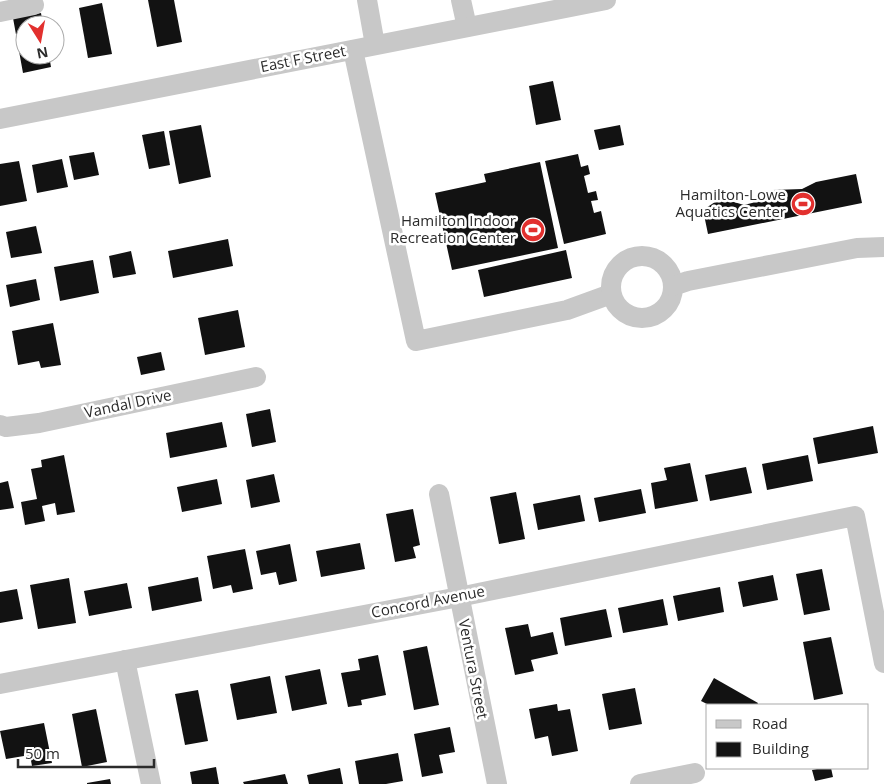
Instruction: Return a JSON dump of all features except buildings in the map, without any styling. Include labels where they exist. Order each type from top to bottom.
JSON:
[{"type":"street","points":[[367,0],[376,45]]},
{"type":"street","points":[[461,0],[466,28]]},
{"type":"street","name":"East F Street","points":[[0,118],[603,0]]},
{"type":"street","points":[[0,12],[34,5]]},
{"type":"street","points":[[353,50],[416,341],[567,310],[611,294]]},
{"type":"street","points":[[673,286],[688,281],[848,249],[884,247]]},
{"type":"street","points":[[638,256],[649,257],[666,267],[673,286],[667,306],[650,318],[630,316],[621,311],[611,294],[611,283],[614,273],[624,262],[638,256]]},
{"type":"street","name":"Vandal Drive","points":[[0,425],[6,428],[39,423],[256,377]]},
{"type":"street","name":"Ventura Street","points":[[439,494],[497,784]]},
{"type":"street","name":"Concord Avenue","points":[[0,684],[459,597],[855,516],[884,662]]},
{"type":"street","points":[[125,660],[151,784]]},
{"type":"street","points":[[640,784],[695,773]]},
{"type":"place","name":"Hamilton-Lowe Aquatics Center","points":[[803,204]]},
{"type":"place","name":"Hamilton Indoor Recreation Center","points":[[533,230]]}]
